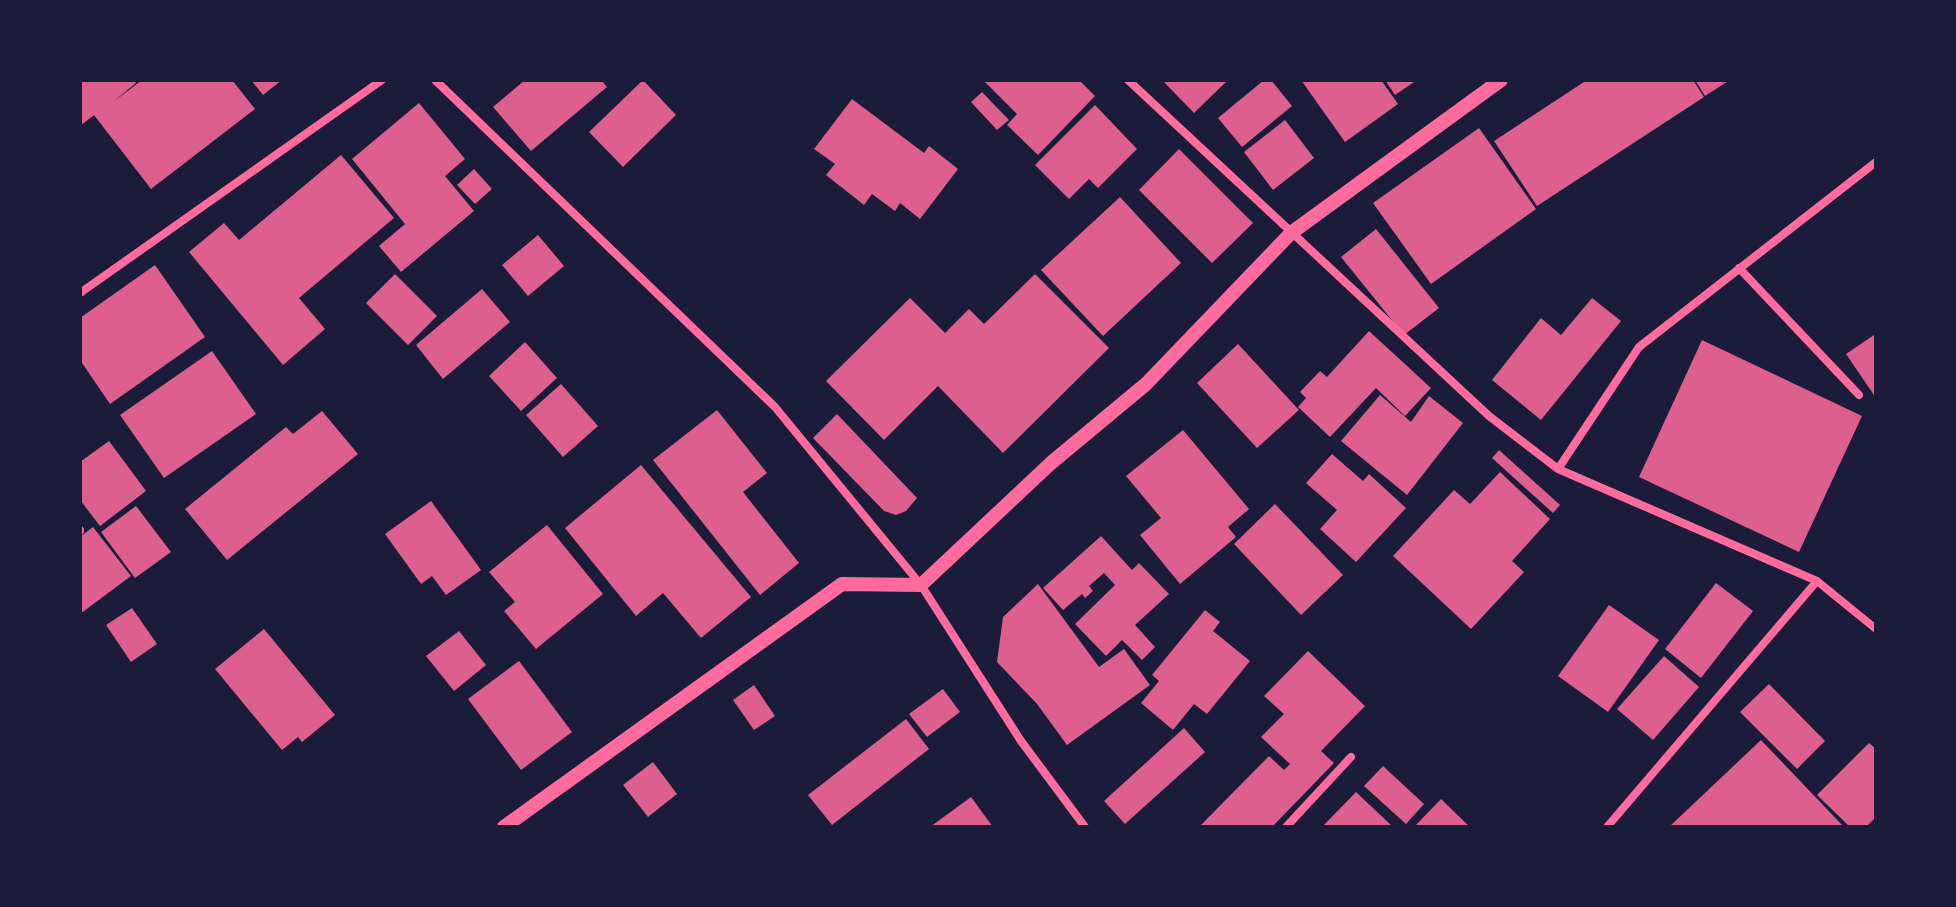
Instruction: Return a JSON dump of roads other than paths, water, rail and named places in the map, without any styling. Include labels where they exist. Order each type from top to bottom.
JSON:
[{"type":"street","points":[[80,293],[382,80]]},
{"type":"street","points":[[435,80],[775,407],[921,585],[1021,741],[1085,827]]},
{"type":"street","points":[[1128,80],[1489,416],[1558,469],[1817,581],[1876,629]]},
{"type":"street","points":[[504,827],[842,584],[921,585],[1051,463],[1146,384],[1291,233],[1501,80]]},
{"type":"street","points":[[1558,469],[1639,347],[1876,162]]},
{"type":"street","points":[[1739,268],[1859,395]]},
{"type":"street","points":[[1607,827],[1817,581]]},
{"type":"street","points":[[1286,827],[1351,757]]}]
